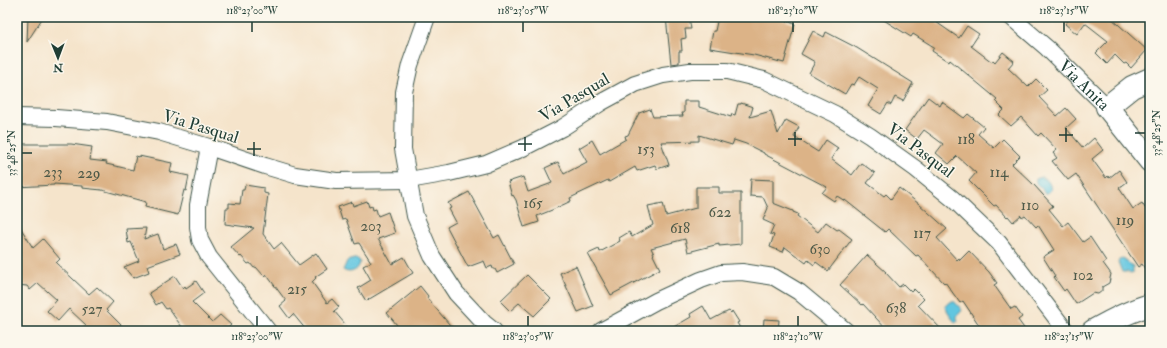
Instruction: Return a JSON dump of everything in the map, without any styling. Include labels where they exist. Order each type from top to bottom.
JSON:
[{"type":"street","points":[[427,17],[410,65],[404,92],[403,149],[415,216],[432,256],[456,293],[494,331]]},
{"type":"street","name":"Via Anita","points":[[1011,17],[1047,48],[1107,106],[1150,161]]},
{"type":"street","name":"Via Pasqual","points":[[17,118],[56,118],[107,122],[158,132],[295,175],[336,181],[409,180],[449,173],[486,164],[523,148],[562,128],[602,102],[635,84],[664,75],[690,71],[727,71],[764,80],[835,114],[870,136],[916,169],[953,199],[999,243],[1066,331]]},
{"type":"street","points":[[1107,106],[1132,87],[1150,79]]},
{"type":"street","points":[[209,147],[198,206],[198,227],[200,240],[209,257],[268,331]]},
{"type":"street","points":[[601,331],[656,301],[701,280],[721,273],[742,272],[774,277],[799,292],[846,331]]},
{"type":"street","points":[[1093,331],[1130,311],[1150,305]]},
{"type":"water","points":[[1042,177],[1050,185],[1051,190],[1047,193],[1044,193],[1036,183],[1036,179]]},
{"type":"water","points":[[1122,258],[1133,266],[1133,273],[1122,272],[1118,262]]},
{"type":"water","points":[[358,259],[360,264],[354,271],[349,272],[343,270],[347,261]]},
{"type":"water","points":[[954,301],[962,310],[957,316],[958,321],[955,323],[945,307]]},
{"type":"building","points":[[28,17],[43,17],[27,42]]},
{"type":"building","points":[[666,17],[689,17],[691,29],[685,29],[686,38],[681,39],[682,51],[679,51],[679,63],[671,64]]},
{"type":"building","points":[[718,17],[777,17],[795,24],[784,63],[754,55],[710,48],[713,31],[715,31]]},
{"type":"building","points":[[879,17],[939,17],[936,22],[959,38],[967,26],[979,34],[971,46],[992,62],[993,60],[995,62],[1003,52],[1014,61],[1008,68],[1028,87],[1036,79],[1047,90],[1039,97],[1057,116],[1066,108],[1076,119],[1066,128],[1083,148],[1094,138],[1103,150],[1092,159],[1106,178],[1108,176],[1109,178],[1119,170],[1127,182],[1119,188],[1133,209],[1142,203],[1145,208],[1150,205],[1150,277],[1142,264],[1138,267],[1076,174],[1068,180],[1052,161],[1057,158],[1053,153],[1057,150],[1041,133],[1038,136],[1021,117],[1011,126],[999,115],[1004,110],[995,101],[997,99],[950,60],[949,62],[932,51],[934,47],[913,34],[911,37]]},
{"type":"building","points":[[1071,17],[1110,17],[1147,50],[1131,68],[1126,63],[1124,64],[1115,55],[1107,64],[1096,53],[1108,41],[1085,23],[1077,34],[1065,24]]},
{"type":"building","points":[[813,31],[824,37],[826,32],[857,48],[913,83],[903,101],[895,97],[891,105],[888,103],[881,114],[868,106],[878,89],[859,77],[854,85],[851,84],[845,94],[809,73],[815,62],[801,54]]},
{"type":"building","points":[[928,97],[940,106],[942,102],[964,118],[968,114],[984,127],[978,134],[994,148],[1003,139],[1020,156],[1012,164],[1053,206],[1049,209],[1063,226],[1068,222],[1083,242],[1090,237],[1106,261],[1103,263],[1111,274],[1109,283],[1102,287],[1102,291],[1098,294],[1093,293],[1076,304],[1066,289],[1064,291],[1054,277],[1055,276],[1043,257],[1054,250],[1038,225],[1036,227],[1025,215],[1022,217],[1021,215],[1013,222],[996,205],[994,206],[969,181],[976,173],[957,156],[949,164],[936,153],[943,144],[924,130],[917,139],[905,130]]},
{"type":"building","points":[[684,101],[699,101],[699,107],[731,117],[732,114],[735,115],[738,104],[741,103],[753,107],[750,117],[771,111],[778,134],[786,120],[799,127],[794,137],[818,152],[826,140],[838,148],[831,159],[852,175],[861,163],[875,173],[867,183],[884,196],[886,194],[891,199],[899,188],[947,229],[937,238],[957,260],[959,258],[960,260],[969,251],[989,272],[997,283],[994,285],[1011,309],[1015,307],[1022,317],[1018,320],[1026,331],[983,331],[963,301],[960,303],[945,282],[944,283],[918,255],[916,256],[888,229],[885,232],[845,200],[837,196],[834,201],[822,193],[827,187],[764,153],[734,140],[732,145],[699,135],[699,141],[661,142],[669,165],[657,169],[655,165],[637,171],[635,167],[609,182],[608,180],[570,198],[571,201],[537,216],[539,222],[524,227],[516,200],[513,195],[512,196],[508,182],[523,177],[528,192],[552,183],[545,168],[558,162],[564,174],[587,162],[579,148],[592,140],[600,154],[626,139],[625,136],[628,135],[639,113],[650,109],[653,117],[683,116]]},
{"type":"building","points":[[18,144],[71,144],[92,147],[90,160],[107,162],[106,164],[133,170],[136,156],[172,163],[170,172],[189,176],[178,215],[145,207],[146,202],[102,190],[82,188],[82,186],[54,184],[17,187]]},
{"type":"building","points":[[751,179],[773,180],[773,203],[798,214],[797,216],[818,232],[826,222],[837,230],[839,229],[852,239],[828,271],[816,262],[814,265],[808,260],[806,263],[785,247],[783,252],[770,247],[774,235],[770,234],[774,225],[763,220],[768,208],[763,197],[750,196]]},
{"type":"building","points":[[245,185],[264,188],[264,193],[268,194],[263,234],[274,249],[281,243],[299,265],[316,253],[327,269],[315,277],[316,278],[312,282],[327,303],[332,299],[339,307],[334,311],[351,331],[307,331],[293,314],[289,318],[280,306],[286,301],[266,274],[264,276],[256,267],[254,268],[250,263],[248,264],[231,247],[254,228],[225,224],[226,208],[229,208],[229,203],[240,204],[242,190],[244,190]]},
{"type":"building","points":[[696,187],[719,187],[719,193],[741,193],[741,244],[719,246],[719,244],[688,252],[685,239],[651,248],[660,269],[611,295],[588,254],[599,249],[600,252],[620,241],[619,238],[629,232],[632,237],[653,225],[648,206],[663,203],[666,216],[696,208]]},
{"type":"building","points":[[469,192],[494,238],[499,235],[514,264],[497,273],[492,266],[487,268],[484,261],[468,267],[447,227],[456,222],[449,209],[451,208],[448,203]]},
{"type":"building","points":[[367,201],[369,207],[372,206],[373,210],[376,209],[378,216],[388,212],[395,233],[378,239],[392,264],[404,257],[413,273],[366,301],[358,288],[371,280],[363,266],[371,262],[359,243],[355,244],[346,219],[342,220],[338,207],[352,202],[353,206]]},
{"type":"building","points":[[17,222],[33,248],[43,239],[60,259],[56,263],[89,294],[97,287],[113,302],[106,310],[127,331],[80,331],[86,325],[69,309],[58,321],[47,311],[57,300],[38,283],[30,290],[27,286],[17,285]]},
{"type":"building","points":[[146,228],[144,239],[158,234],[163,249],[176,244],[180,254],[147,266],[149,272],[133,278],[124,267],[139,261],[131,242],[128,243],[126,229]]},
{"type":"building","points":[[867,255],[886,272],[899,287],[903,284],[911,292],[914,289],[924,299],[918,305],[943,331],[888,331],[863,304],[862,305],[840,285]]},
{"type":"building","points":[[576,266],[593,306],[578,312],[560,273]]},
{"type":"building","points":[[527,275],[551,299],[534,316],[519,303],[510,311],[500,301]]},
{"type":"building","points":[[175,276],[183,288],[185,286],[186,288],[196,281],[204,293],[192,302],[212,322],[220,315],[231,325],[225,331],[185,331],[168,308],[166,309],[161,302],[156,305],[149,293]]},
{"type":"building","points":[[420,286],[428,296],[427,298],[455,331],[402,331],[387,313]]},
{"type":"building","points":[[703,306],[711,320],[729,311],[731,313],[732,311],[739,322],[737,323],[742,331],[667,331],[691,317],[690,314]]},
{"type":"building","points":[[764,319],[779,320],[778,331],[763,331]]}]
